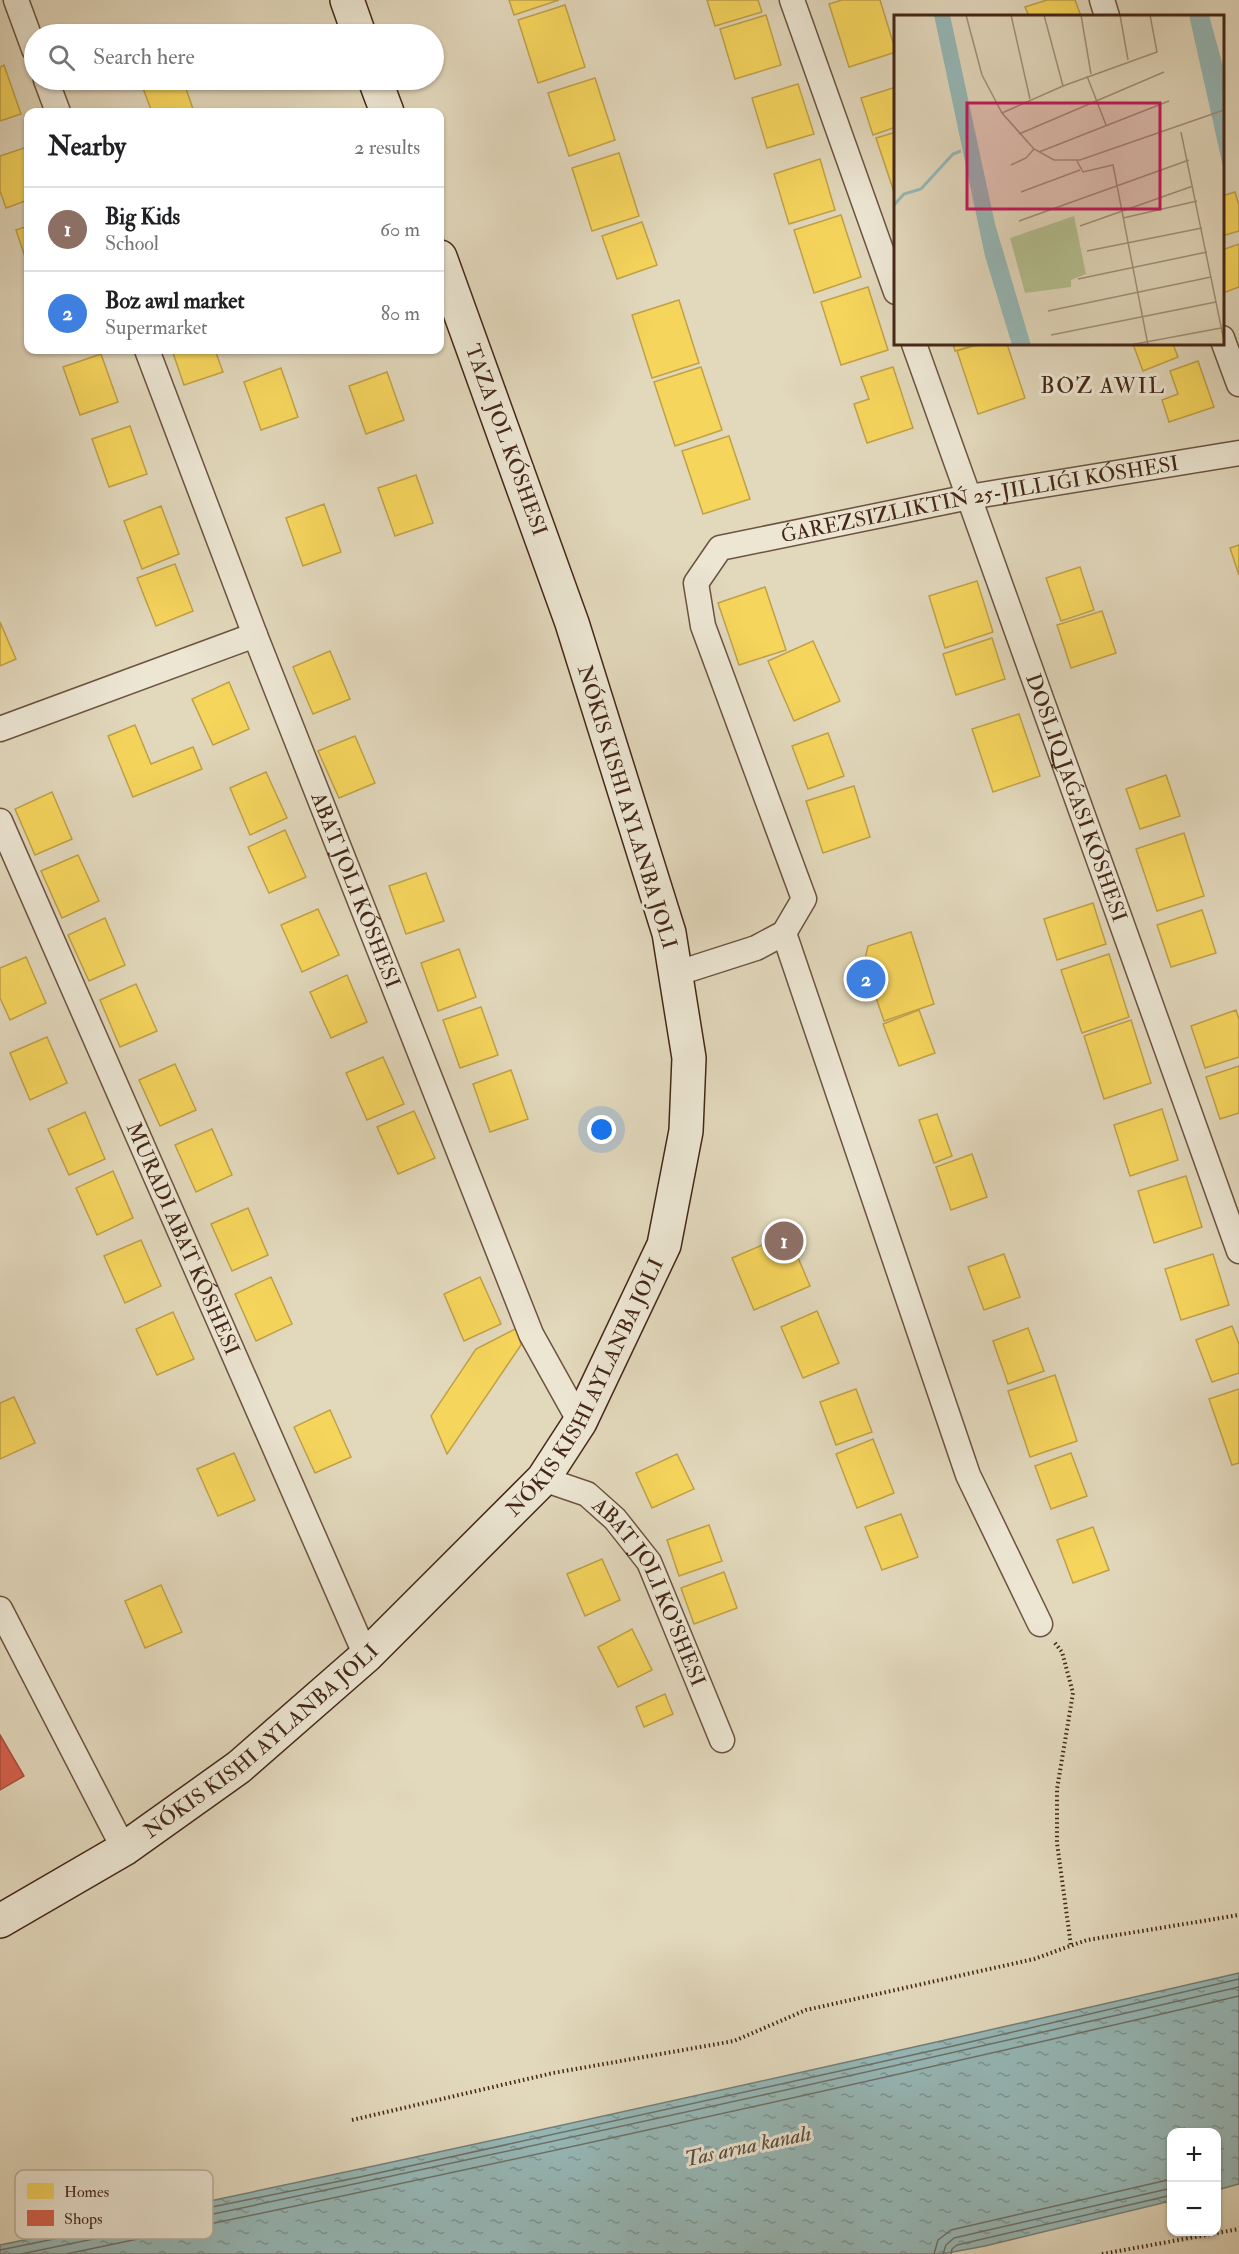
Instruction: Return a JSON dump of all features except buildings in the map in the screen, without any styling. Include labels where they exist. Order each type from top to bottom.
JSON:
[{"type":"main road","points":[[347,0],[355,24]]},
{"type":"main road","points":[[379,90],[386,108]]},
{"type":"main road","name":"TAZA JOL KÓSHESI","points":[[0,1921],[124,1849],[239,1767],[366,1656],[543,1479],[580,1422],[664,1245],[686,1121],[689,1058],[669,933],[572,623],[444,268]]},
{"type":"street","points":[[16,0],[25,24]]},
{"type":"street","points":[[792,0],[894,286]]},
{"type":"street","points":[[1101,0],[1107,15]]},
{"type":"street","points":[[50,90],[56,108]]},
{"type":"street","points":[[1224,343],[1239,384]]},
{"type":"street","points":[[914,345],[1239,1251]]},
{"type":"street","points":[[149,354],[255,635],[531,1334],[580,1422]]},
{"type":"street","points":[[675,974],[756,948],[784,933],[804,899],[703,626],[696,583],[720,548],[969,497],[1239,453]]},
{"type":"street","points":[[0,729],[255,635]]},
{"type":"street","points":[[0,821],[366,1656]]},
{"type":"street","points":[[784,933],[968,1475],[1040,1624]]},
{"type":"street","name":"ABAT JOLI KO'SHESI","points":[[543,1479],[586,1494],[615,1519],[649,1562],[722,1740]]},
{"type":"street","points":[[0,1609],[124,1849]]},
{"type":"path","points":[[1040,1624],[1062,1652],[1073,1693],[1057,1789],[1057,1843],[1071,1946]]},
{"type":"path","points":[[352,2120],[553,2073],[734,2042],[806,2010],[1034,1959],[1087,1940],[1239,1914]]},
{"type":"path","points":[[1102,2254],[1239,2229]]},
{"type":"water","name":"Tas arna kanalı","points":[[1239,1973],[1239,2184],[1221,2189],[1221,2128],[1167,2128],[1167,2202],[985,2246],[942,2254],[0,2254],[0,2245],[29,2239],[213,2239],[213,2200]]},
{"type":"place","name":"Boz awıl market","points":[[866,979]]},
{"type":"place","name":"Big Kids","points":[[784,1241]]},
{"type":"district","name":"BOZ AWIL","points":[[1103,386]]}]
